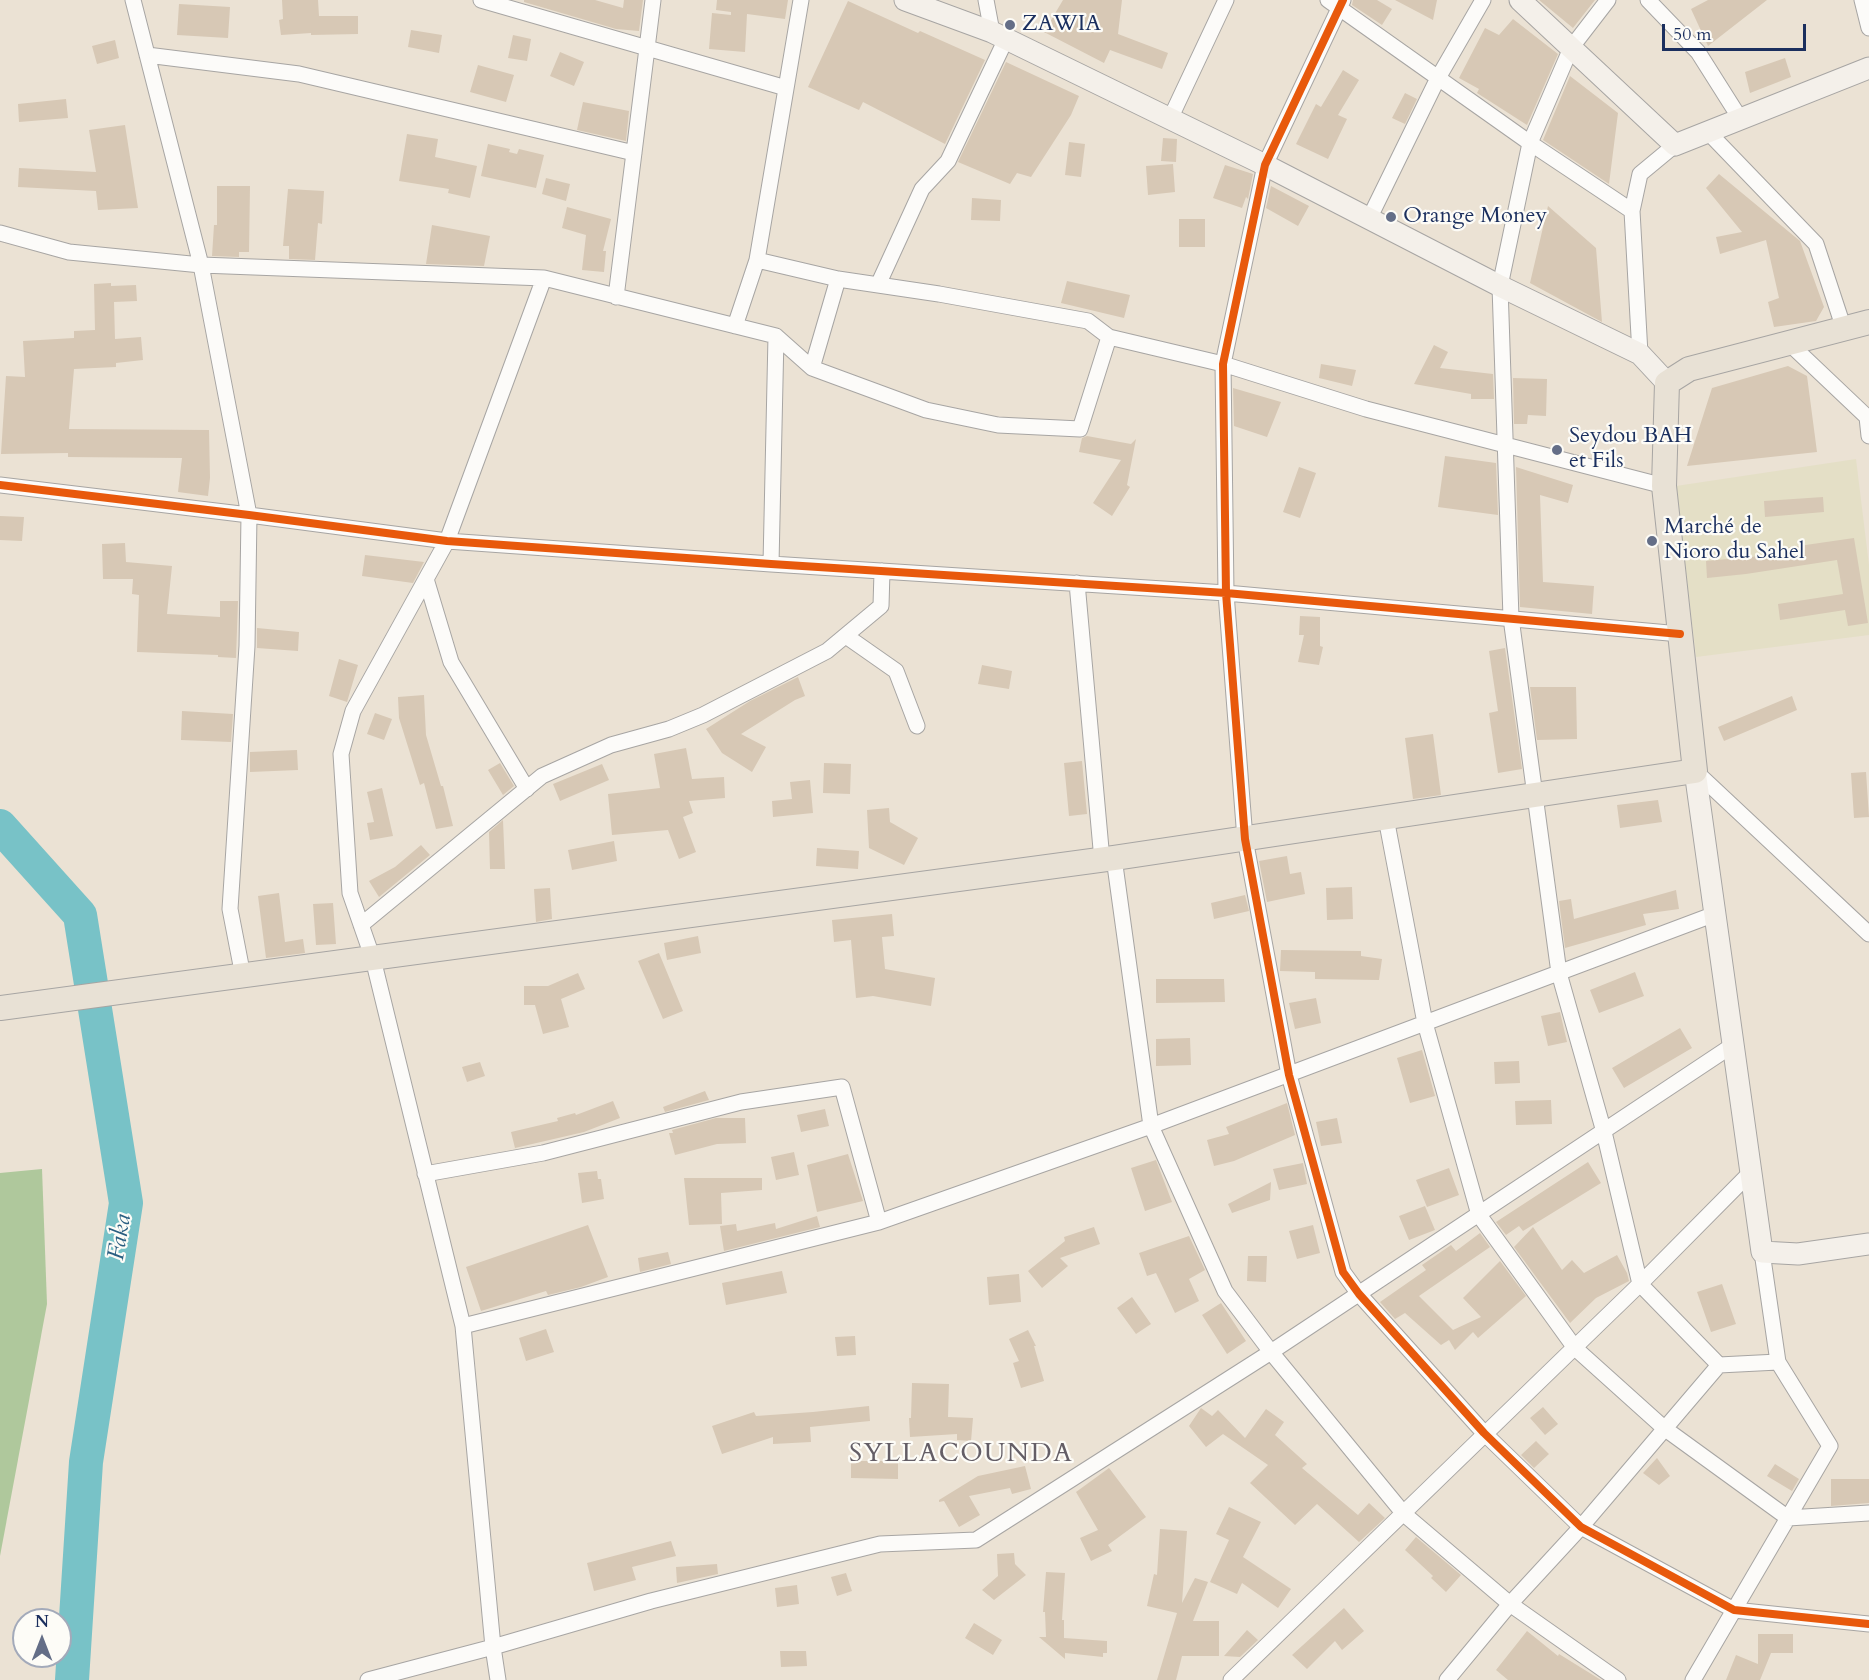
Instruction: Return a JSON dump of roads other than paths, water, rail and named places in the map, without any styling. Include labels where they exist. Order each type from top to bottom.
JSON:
[{"type":"main road","points":[[2,1008],[1108,859],[1695,771],[1664,486],[1667,383],[1689,369],[1869,322]]},
{"type":"street","points":[[133,0],[201,265],[249,514],[247,646],[230,909],[243,976]]},
{"type":"street","points":[[481,0],[786,88]]},
{"type":"street","points":[[616,297],[653,0]]},
{"type":"street","points":[[735,326],[757,260],[801,0]]},
{"type":"street","points":[[905,0],[999,35],[1265,165],[1500,286],[1640,354],[1667,383]]},
{"type":"street","points":[[878,285],[922,189],[948,161],[999,35],[986,0]]},
{"type":"street","points":[[1170,118],[1226,0]]},
{"type":"street","points":[[1369,219],[1438,78],[1483,0]]},
{"type":"street","points":[[1520,0],[1675,145]]},
{"type":"street","points":[[1608,0],[1571,48],[1530,143],[1500,286],[1511,618],[1559,973],[1604,1132],[1640,1284],[1719,1365]]},
{"type":"street","points":[[1648,0],[1698,52],[1741,120]]},
{"type":"street","points":[[1862,0],[1869,28]]},
{"type":"street","points":[[1632,211],[1530,143],[1337,3],[1265,165],[1223,364],[1226,592],[1245,839],[1289,1075],[1343,1272],[1359,1294],[1484,1433],[1581,1527],[1734,1610],[1869,1624]]},
{"type":"street","points":[[147,55],[299,74],[634,153]]},
{"type":"street","points":[[1640,354],[1632,211],[1640,174],[1675,145],[1869,68]]},
{"type":"street","points":[[1708,132],[1816,244],[1844,329]]},
{"type":"street","points":[[0,233],[69,252],[201,265],[544,278],[776,336],[812,368],[926,410],[998,425],[1080,429],[1109,337]]},
{"type":"street","points":[[757,260],[838,279],[1088,321],[1109,337],[1223,364],[1366,409],[1664,486]]},
{"type":"street","points":[[498,1680],[463,1326],[373,958],[350,893],[341,754],[352,711],[447,541],[544,278]]},
{"type":"street","points":[[812,368],[838,279]]},
{"type":"street","points":[[771,564],[776,336]]},
{"type":"street","points":[[1790,344],[1867,417],[1869,436]]},
{"type":"street","points":[[0,485],[249,514],[447,541],[1226,592],[1680,634]]},
{"type":"street","points":[[361,925],[542,776],[611,745],[669,729],[703,715],[827,651],[881,606],[882,571]]},
{"type":"street","points":[[426,579],[451,662],[527,789]]},
{"type":"street","points":[[1077,583],[1108,859],[1151,1126],[1225,1291],[1271,1352],[1404,1514],[1510,1604],[1618,1680]]},
{"type":"street","points":[[846,636],[896,671],[917,726]]},
{"type":"street","points":[[1693,1680],[1830,1446],[1778,1362],[1695,771]]},
{"type":"street","points":[[1695,771],[1869,934]]},
{"type":"street","points":[[1386,818],[1425,1023],[1479,1215],[1575,1348],[1664,1428],[1788,1518],[1869,1513]]},
{"type":"street","points":[[463,1326],[879,1222],[1151,1126],[1715,914]]},
{"type":"street","points":[[368,1680],[493,1647],[651,1601],[880,1544],[976,1540],[1271,1352],[1733,1045]]},
{"type":"street","points":[[425,1174],[543,1153],[741,1102],[842,1087],[879,1222]]},
{"type":"street","points":[[1231,1680],[1404,1514],[1484,1433],[1575,1348],[1751,1172]]},
{"type":"street","points":[[1762,1252],[1798,1254],[1869,1244]]},
{"type":"street","points":[[1447,1680],[1510,1604],[1581,1527],[1719,1365],[1778,1362]]},
{"type":"waterway","name":"Faka","points":[[0,826],[80,915],[126,1203],[86,1462],[72,1680]]},
{"type":"place","name":"ZAWIA","points":[[1010,25]]},
{"type":"place","name":"Orange Money","points":[[1391,217]]},
{"type":"place","name":"Seydou BAH et Fils","points":[[1557,450]]},
{"type":"place","name":"Marché de Nioro du Sahel","points":[[1652,541]]},
{"type":"district","name":"SYLLACOUNDA","points":[[961,1455]]}]
